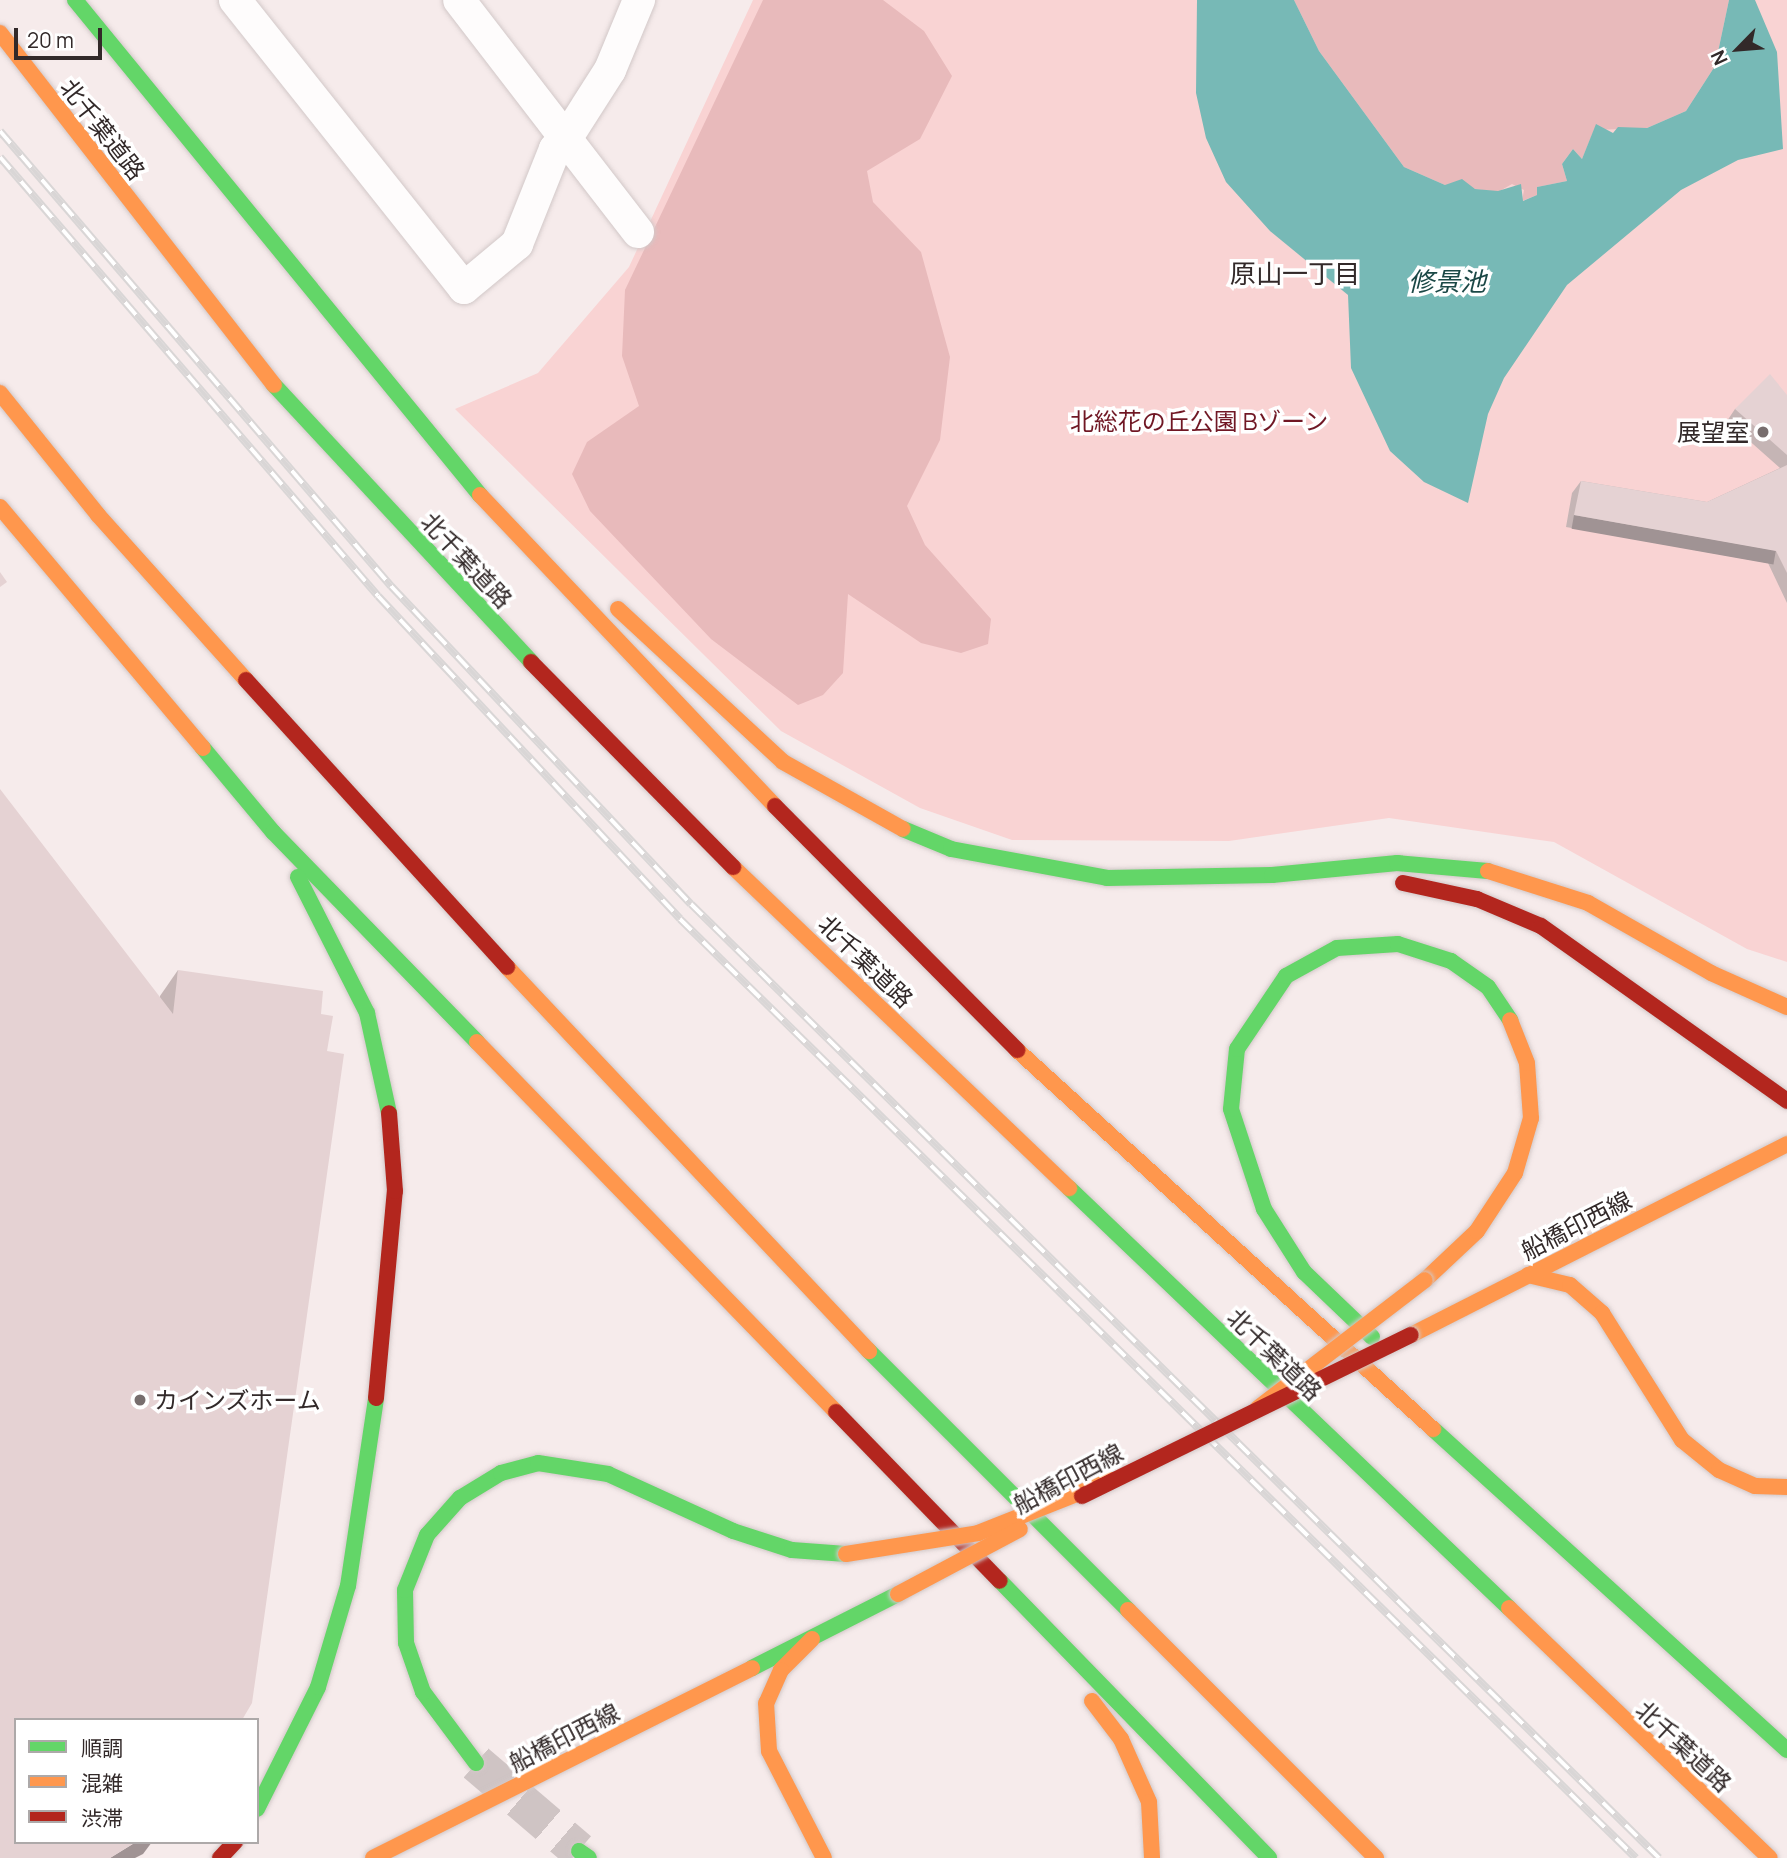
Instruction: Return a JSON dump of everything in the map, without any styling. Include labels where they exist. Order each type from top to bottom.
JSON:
[{"type":"main road","name":"北千葉道路","points":[[75,0],[356,353],[669,701],[1034,1067],[1787,1750]]},
{"type":"main road","name":"北千葉道路","points":[[0,33],[280,393],[628,766],[1770,1858]]},
{"type":"main road","points":[[356,353],[574,566]]},
{"type":"main road","points":[[0,393],[97,515],[391,843],[787,1269],[1376,1858]]},
{"type":"main road","points":[[0,507],[273,832],[1269,1858]]},
{"type":"main road","points":[[604,596],[740,729],[832,794],[894,826],[951,849],[1107,878],[1272,875],[1397,863],[1475,867],[1588,903],[1710,973],[1787,1007]]},
{"type":"main road","points":[[259,1805],[318,1687],[348,1586],[388,1318],[395,1191],[387,1093],[367,1013],[273,832]]},
{"type":"main road","points":[[1272,875],[1420,885],[1477,899],[1541,926],[1787,1101]]},
{"type":"main road","points":[[1258,1408],[1425,1280],[1477,1231],[1515,1173],[1531,1118],[1527,1063],[1510,1019],[1488,987],[1451,961],[1398,944],[1337,948],[1286,976],[1259,1010],[1237,1049],[1231,1109],[1264,1209],[1304,1272],[1395,1358]]},
{"type":"main road","name":"船橋印西線","points":[[373,1858],[812,1639],[1112,1480],[1411,1335],[1787,1144]]},
{"type":"main road","points":[[1528,1275],[1570,1285],[1602,1313],[1653,1403],[1682,1440],[1719,1470],[1755,1486],[1787,1487]]},
{"type":"main road","points":[[737,1310],[807,1400],[1074,1678],[1121,1739],[1149,1802],[1152,1858]]},
{"type":"main road","points":[[476,1763],[423,1692],[406,1643],[405,1590],[427,1535],[460,1498],[502,1473],[538,1463],[608,1474],[733,1531],[792,1550],[846,1554],[978,1533],[1112,1480]]},
{"type":"main road","points":[[1633,1584],[1699,1649],[1731,1697]]},
{"type":"main road","points":[[812,1639],[781,1670],[766,1703],[769,1751],[824,1858]]},
{"type":"main road","points":[[220,1858],[233,1844]]},
{"type":"street","points":[[235,0],[464,288],[517,244],[555,149],[566,139],[610,70],[639,0]]},
{"type":"street","points":[[459,0],[638,232]]},
{"type":"green space","name":"北総花の丘公園 Bゾーン","points":[[753,0],[1787,0],[1787,962],[1747,949],[1554,842],[1389,818],[1229,841],[1012,840],[920,808],[781,731],[455,409],[538,373],[629,267]]},
{"type":"shaded area","points":[[763,0],[883,0],[924,31],[952,76],[920,139],[867,171],[873,202],[921,252],[950,357],[940,440],[907,506],[925,545],[991,619],[988,644],[961,653],[921,643],[848,594],[843,673],[823,695],[798,705],[711,639],[590,511],[572,474],[587,442],[639,406],[622,356],[625,290]]},
{"type":"shaded area","points":[[1294,0],[1729,0],[1715,66],[1686,111],[1647,128],[1594,130],[1582,159],[1573,149],[1562,164],[1567,181],[1537,187],[1537,195],[1522,201],[1524,190],[1512,184],[1498,192],[1445,185],[1404,167],[1319,51]]},
{"type":"water","name":"修景池","points":[[1197,0],[1294,0],[1319,51],[1404,167],[1445,185],[1462,179],[1475,189],[1498,191],[1521,184],[1523,201],[1537,195],[1537,187],[1567,181],[1562,164],[1573,149],[1582,159],[1596,124],[1613,133],[1618,127],[1647,128],[1686,111],[1715,66],[1729,0],[1755,0],[1777,52],[1783,149],[1738,160],[1681,190],[1567,285],[1504,378],[1488,414],[1468,503],[1424,482],[1390,451],[1351,368],[1348,295],[1270,231],[1226,182],[1206,138],[1196,93]]},
{"type":"building","points":[[1770,374],[1787,395],[1787,455],[1735,409]]},
{"type":"building","points":[[1787,465],[1787,573],[1776,551],[1574,515],[1581,481],[1707,502]]},
{"type":"building","points":[[0,572],[7,582],[0,587]]},
{"type":"building","name":"カインズホーム","points":[[0,789],[173,1014],[178,970],[323,991],[321,1014],[333,1016],[327,1051],[344,1054],[252,1703],[243,1718],[14,1718],[14,1844],[133,1844],[110,1858],[0,1858]]},
{"type":"tunnel","points":[[476,1763],[579,1851]]},
{"type":"railway","points":[[0,131],[391,586],[691,904],[1659,1858]]},
{"type":"railway","points":[[0,157],[378,596],[680,919],[1636,1858]]},
{"type":"traffic: fast","points":[[75,0],[480,495]]},
{"type":"traffic: fast","points":[[274,385],[531,662]]},
{"type":"traffic: fast","points":[[203,748],[273,832],[477,1042]]},
{"type":"traffic: fast","points":[[903,829],[951,849],[1107,878],[1272,875],[1397,863],[1488,871]]},
{"type":"traffic: fast","points":[[298,877],[367,1013],[389,1113]]},
{"type":"traffic: fast","points":[[1372,1337],[1304,1272],[1264,1209],[1231,1109],[1237,1049],[1286,976],[1337,948],[1398,944],[1451,961],[1488,987],[1510,1020]]},
{"type":"traffic: fast","points":[[1069,1188],[1509,1608]]},
{"type":"traffic: fast","points":[[869,1351],[1128,1610]]},
{"type":"traffic: fast","points":[[259,1805],[318,1687],[348,1586],[376,1398]]},
{"type":"traffic: fast","points":[[1433,1429],[1787,1750]]},
{"type":"traffic: fast","points":[[476,1763],[423,1692],[406,1643],[405,1590],[427,1535],[460,1498],[501,1473],[538,1463],[608,1474],[733,1531],[792,1550],[846,1554]]},
{"type":"traffic: fast","points":[[1000,1581],[1269,1858]]},
{"type":"traffic: fast","points":[[752,1668],[898,1594]]},
{"type":"traffic: fast","points":[[579,1851],[589,1858]]},
{"type":"traffic: slow","points":[[0,33],[274,385]]},
{"type":"traffic: slow","points":[[0,393],[98,515],[246,680]]},
{"type":"traffic: slow","points":[[480,495],[775,806]]},
{"type":"traffic: slow","points":[[0,507],[203,748]]},
{"type":"traffic: slow","points":[[618,609],[783,762],[903,829]]},
{"type":"traffic: slow","points":[[733,867],[1069,1188]]},
{"type":"traffic: slow","points":[[1488,871],[1588,903],[1711,973],[1787,1007]]},
{"type":"traffic: slow","points":[[507,967],[869,1351]]},
{"type":"traffic: slow","points":[[1425,1280],[1477,1231],[1515,1173],[1531,1118],[1527,1063],[1510,1020]]},
{"type":"traffic: slow","points":[[477,1042],[836,1412]]},
{"type":"traffic: slow","points":[[1017,1050],[1433,1429]]},
{"type":"traffic: slow","points":[[1411,1335],[1787,1144]]},
{"type":"traffic: slow","points":[[1528,1275],[1570,1285],[1602,1313],[1682,1440],[1719,1470],[1755,1486],[1787,1487]]},
{"type":"traffic: slow","points":[[1258,1408],[1425,1280]]},
{"type":"traffic: slow","points":[[846,1554],[978,1533],[1112,1480]]},
{"type":"traffic: slow","points":[[898,1594],[1020,1529]]},
{"type":"traffic: slow","points":[[1509,1608],[1770,1858]]},
{"type":"traffic: slow","points":[[1128,1610],[1376,1858]]},
{"type":"traffic: slow","points":[[812,1639],[781,1670],[766,1703],[769,1751],[824,1858]]},
{"type":"traffic: slow","points":[[373,1858],[752,1668]]},
{"type":"traffic: slow","points":[[1092,1701],[1121,1739],[1149,1802],[1152,1858]]},
{"type":"traffic: jam","points":[[531,662],[733,867]]},
{"type":"traffic: jam","points":[[246,680],[507,967]]},
{"type":"traffic: jam","points":[[775,806],[1017,1050]]},
{"type":"traffic: jam","points":[[1403,883],[1477,899],[1541,926],[1787,1101]]},
{"type":"traffic: jam","points":[[376,1398],[395,1191],[389,1113]]},
{"type":"traffic: jam","points":[[1082,1496],[1411,1335]]},
{"type":"traffic: jam","points":[[836,1412],[1000,1581]]},
{"type":"traffic: jam","points":[[220,1858],[233,1844]]},
{"type":"place","name":"展望室","points":[[1763,432]]},
{"type":"place","name":"カインズホーム","points":[[140,1400]]},
{"type":"district","name":"原山一丁目","points":[[1295,274]]}]
